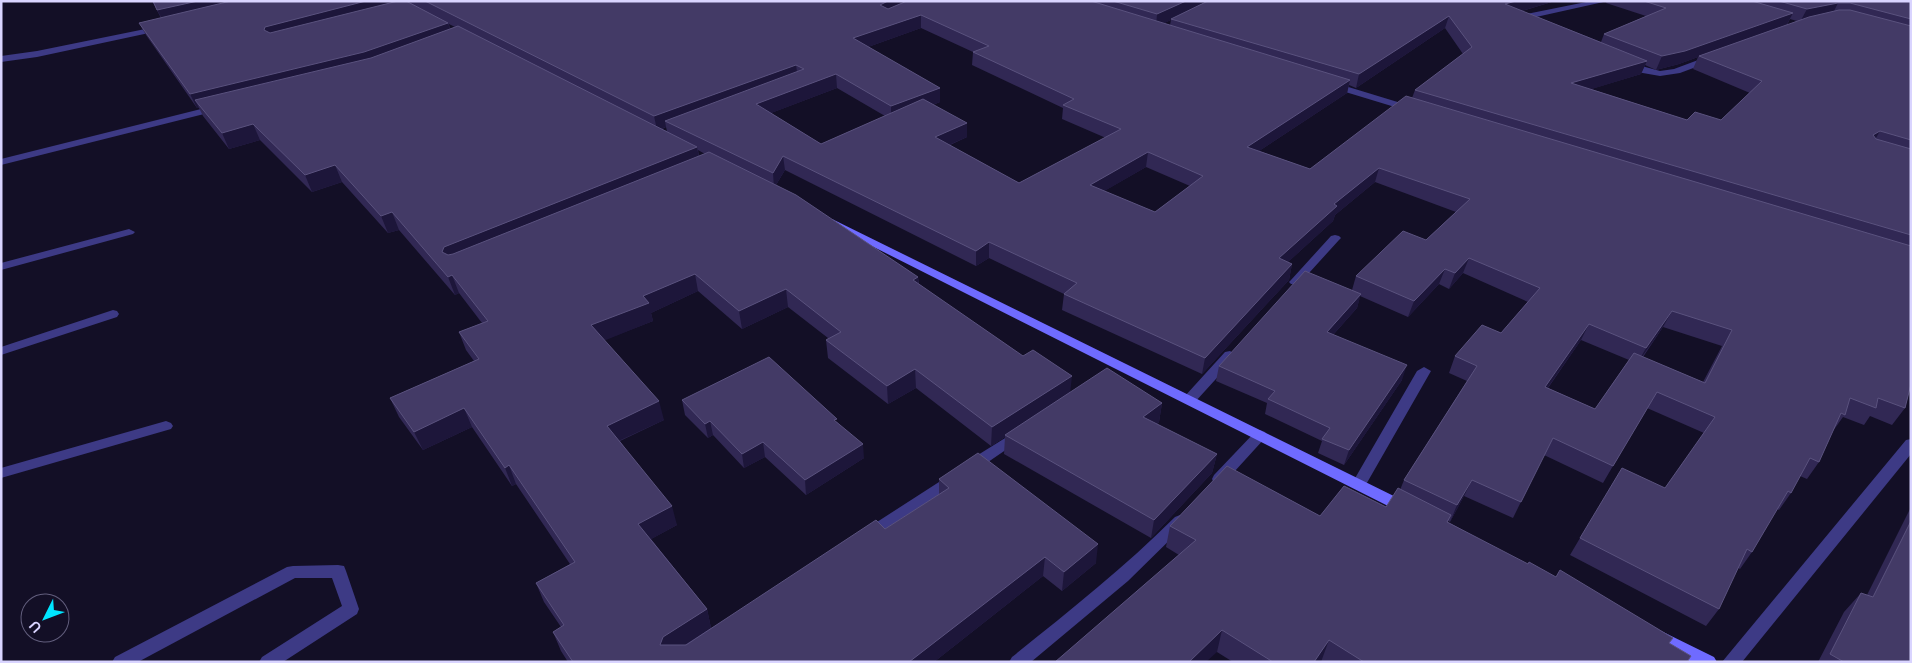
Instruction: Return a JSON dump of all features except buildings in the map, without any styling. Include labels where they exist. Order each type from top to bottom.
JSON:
[{"type":"street","points":[[1529,25],[1522,22],[1521,18],[1604,1]]},
{"type":"street","points":[[1,59],[38,54],[171,26]]},
{"type":"street","points":[[1618,62],[1645,73],[1661,75],[1719,55]]},
{"type":"street","points":[[1320,82],[1424,113]]},
{"type":"street","points":[[1,162],[227,105]]},
{"type":"street","points":[[820,216],[1190,399],[1420,516]]},
{"type":"street","points":[[1,267],[129,232]]},
{"type":"street","points":[[1289,289],[1335,238]]},
{"type":"street","points":[[1,351],[113,314]]},
{"type":"street","points":[[1190,399],[1236,348]]},
{"type":"street","points":[[1106,377],[1123,366]]},
{"type":"street","points":[[1358,484],[1424,371]]},
{"type":"street","points":[[1,472],[166,426]]},
{"type":"street","points":[[858,541],[1032,426]]},
{"type":"street","points":[[1209,490],[1260,434]]},
{"type":"street","points":[[1731,662],[1911,444]]},
{"type":"street","points":[[1018,662],[1106,591],[1164,538],[1190,511]]},
{"type":"street","points":[[121,662],[293,572],[338,572],[351,610],[268,662]]},
{"type":"street","points":[[1647,631],[1708,662]]}]
